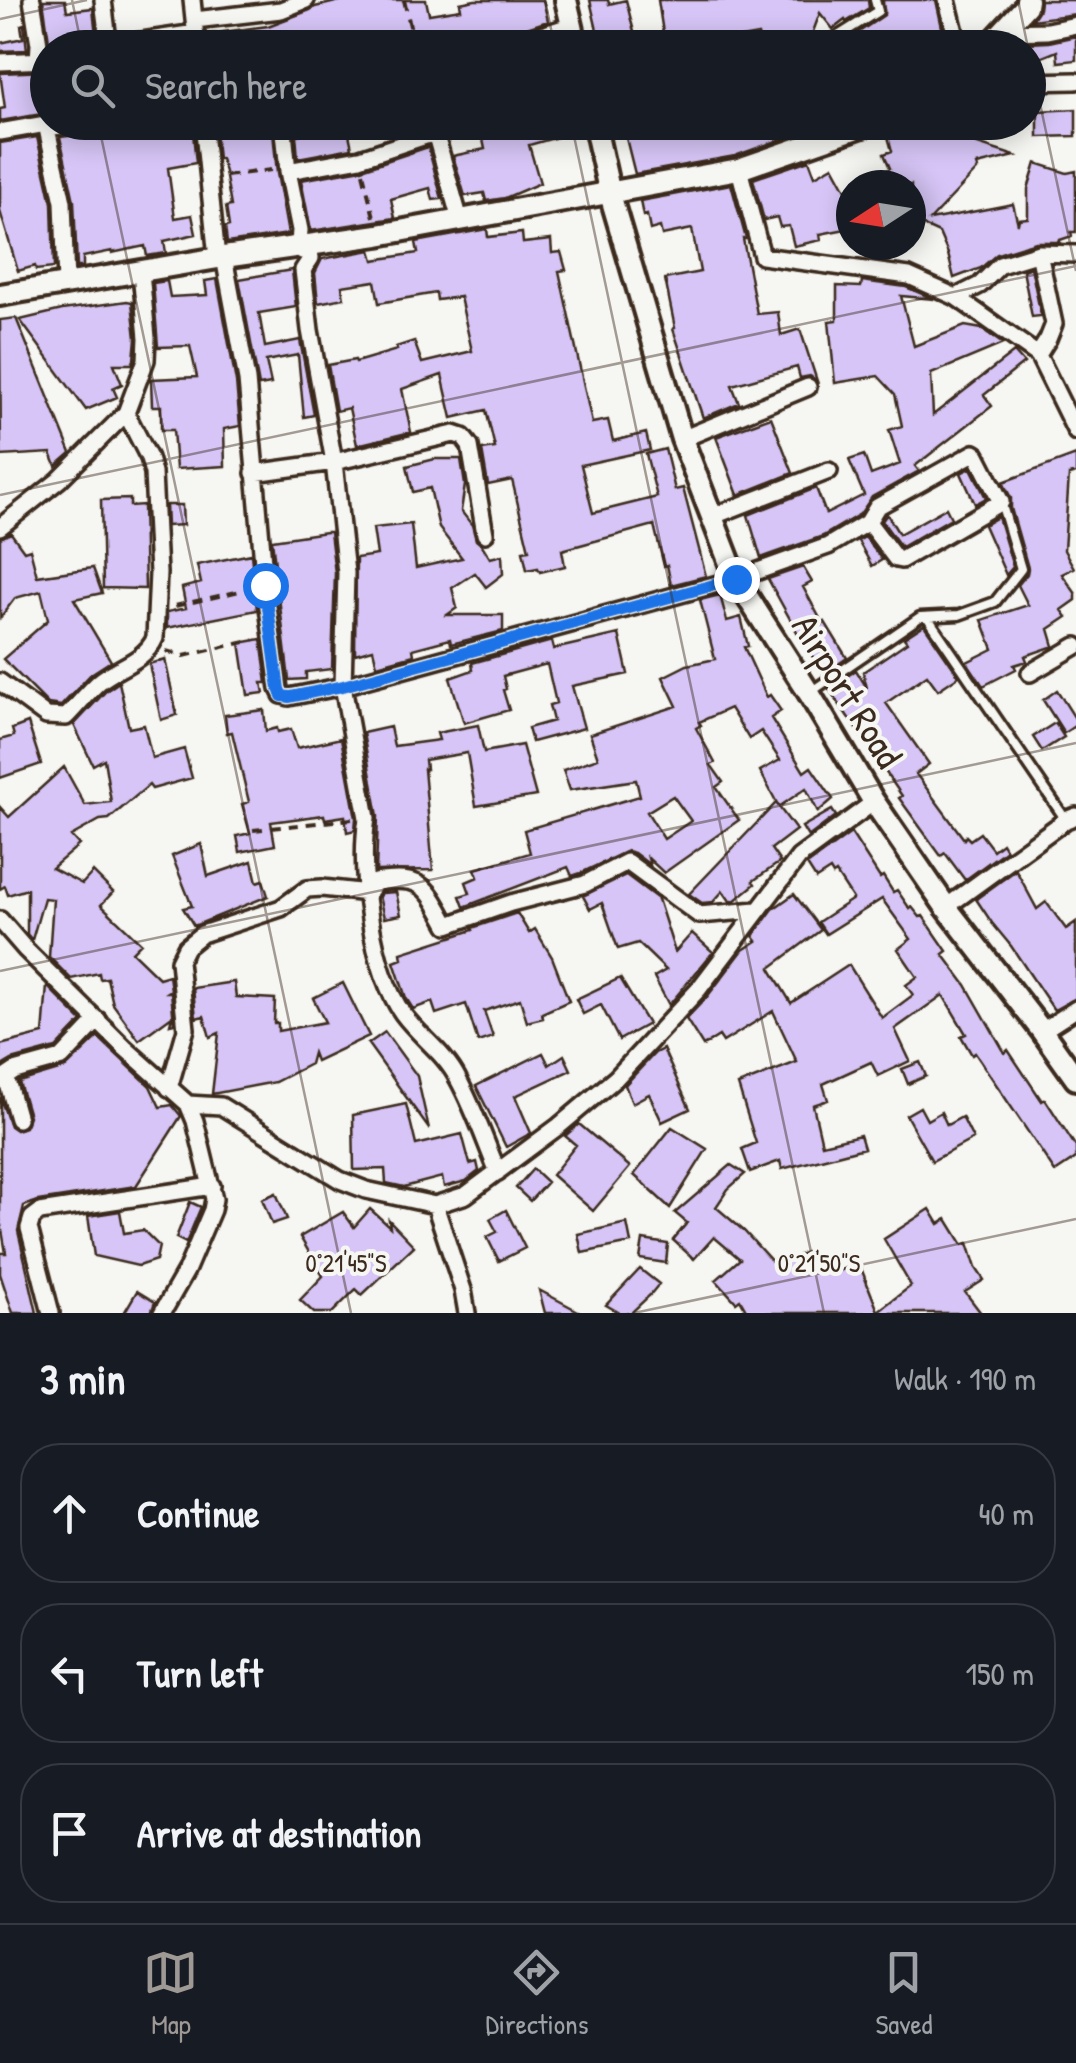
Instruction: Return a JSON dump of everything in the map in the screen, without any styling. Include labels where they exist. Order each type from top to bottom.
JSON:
[{"type":"street","points":[[32,0],[37,30]]},
{"type":"street","points":[[103,0],[104,30]]},
{"type":"street","points":[[192,0],[196,30]]},
{"type":"street","points":[[205,30],[258,6],[281,10],[306,0]]},
{"type":"street","points":[[566,0],[571,30]]},
{"type":"street","points":[[948,0],[955,30]]},
{"type":"street","points":[[1004,30],[1027,0]]},
{"type":"street","points":[[1046,31],[1076,25]]},
{"type":"street","points":[[558,30],[570,26]]},
{"type":"street","points":[[0,62],[30,61]]},
{"type":"street","points":[[1046,82],[1076,82]]},
{"type":"street","points":[[0,132],[30,127]]},
{"type":"street","points":[[49,140],[63,202],[66,284]]},
{"type":"street","points":[[206,140],[220,258],[248,380],[265,585],[282,696],[343,686],[736,579],[828,546],[868,522],[877,507],[974,453],[1002,502],[901,560],[896,559],[868,522]]},
{"type":"street","points":[[285,140],[300,230],[299,245],[302,251],[310,251],[311,258],[303,270],[334,462],[346,573],[343,686],[367,818],[364,838],[374,946],[403,1014],[445,1058],[458,1079],[498,1172]]},
{"type":"street","points":[[288,172],[360,158],[404,140]]},
{"type":"street","points":[[437,140],[460,220]]},
{"type":"street","name":"Airport Road","points":[[598,140],[610,194],[682,439],[736,579],[874,802],[946,907],[1076,1079]]},
{"type":"street","points":[[0,295],[610,194],[739,168],[821,140]]},
{"type":"street","points":[[739,168],[762,256],[909,276],[956,297],[1038,355],[1076,432]]},
{"type":"street","points":[[956,297],[980,285],[1000,264],[1039,253],[1076,254]]},
{"type":"street","points":[[1038,355],[1054,324],[1039,253]]},
{"type":"street","points":[[1,522],[59,480],[126,414],[146,360],[141,272]]},
{"type":"street","points":[[682,439],[808,387]]},
{"type":"street","points":[[0,682],[46,716],[66,718],[99,682],[152,645],[158,573],[153,473],[126,414]]},
{"type":"street","points":[[254,472],[334,462],[454,434],[470,446],[485,534]]},
{"type":"street","points":[[710,517],[828,471]]},
{"type":"street","points":[[1030,673],[1076,646]]},
{"type":"street","points":[[188,1104],[221,1106],[340,1180],[366,1190],[435,1204],[466,1195],[616,1078],[698,990],[798,857],[874,802]]},
{"type":"street","points":[[946,907],[1071,818]]},
{"type":"street","points":[[368,893],[376,882],[397,878],[411,881],[428,889],[448,925],[511,903],[585,884],[626,862],[699,915],[757,910]]},
{"type":"street","points":[[170,1088],[186,1029],[179,960],[186,946],[202,934],[281,908],[307,889],[368,893]]},
{"type":"street","points":[[0,920],[26,950],[188,1104],[214,1199],[186,1271],[162,1313]]},
{"type":"street","points":[[1042,1031],[1076,1009]]},
{"type":"street","points":[[18,1119],[6,1077],[62,1058],[98,1020]]},
{"type":"street","points":[[51,1313],[29,1228],[32,1218],[40,1212],[212,1186]]},
{"type":"street","points":[[435,1204],[467,1313]]},
{"type":"lane","points":[[847,30],[878,11],[875,0]]},
{"type":"lane","points":[[809,693],[920,616],[959,615],[995,602],[1021,568],[1002,502]]},
{"type":"lane","points":[[928,618],[1071,818]]},
{"type":"path","points":[[404,0],[411,30]]},
{"type":"path","points":[[360,158],[378,234]]},
{"type":"path","points":[[210,179],[285,168],[288,172]]},
{"type":"path","points":[[156,610],[265,585]]},
{"type":"path","points":[[152,645],[184,656],[273,635]]},
{"type":"path","points":[[253,830],[367,818]]},
{"type":"building","points":[[43,0],[65,0],[67,11],[93,8],[95,30],[47,30]]},
{"type":"building","points":[[344,0],[426,0],[429,14],[461,9],[460,3],[475,0],[543,0],[548,21],[520,30],[238,30],[268,26]]},
{"type":"building","points":[[590,0],[608,0],[609,4],[626,0],[634,30],[597,30]]},
{"type":"building","points":[[658,0],[868,0],[869,8],[833,29],[820,13],[814,30],[663,30]]},
{"type":"building","points":[[883,0],[936,0],[943,30],[862,30],[884,15]]},
{"type":"building","points":[[1040,0],[1076,0],[1076,14],[1032,20]]},
{"type":"building","points":[[24,24],[27,50],[0,51],[0,43],[23,38]]},
{"type":"building","points":[[1076,36],[1076,60],[1058,62],[1057,51],[1046,56],[1049,42]]},
{"type":"building","points":[[30,72],[30,116],[0,121],[0,109],[5,108],[0,73]]},
{"type":"building","points":[[1076,109],[1076,136],[1046,137],[1046,111]]},
{"type":"building","points":[[38,140],[52,203],[54,268],[36,270],[35,266],[18,271],[0,211],[0,143]]},
{"type":"building","points":[[61,140],[194,140],[196,163],[168,168],[175,218],[192,215],[196,234],[164,241],[166,253],[147,256],[145,246],[112,251],[83,257],[83,267],[77,267],[74,201]]},
{"type":"building","points":[[216,140],[274,140],[288,234],[227,243],[226,207],[231,206],[225,172],[218,159]]},
{"type":"building","points":[[296,140],[350,140],[352,148],[298,158]]},
{"type":"building","points":[[483,140],[547,140],[529,145],[540,183],[505,198],[486,201],[484,193],[465,196],[453,156],[485,149]]},
{"type":"building","points":[[626,140],[779,140],[735,156],[635,174]]},
{"type":"building","points":[[889,140],[965,140],[1015,156],[977,165],[978,169],[930,220],[1013,204],[1018,224],[1019,219],[1028,218],[1028,189],[1036,163],[1067,173],[1076,171],[1076,232],[1060,242],[1036,242],[997,254],[981,268],[954,278],[939,233],[926,227],[926,170],[887,170],[890,168],[884,154],[892,151]]},
{"type":"building","points":[[428,147],[442,199],[433,200],[430,188],[391,199],[395,218],[311,231],[301,180],[362,169]]},
{"type":"building","points":[[809,160],[815,176],[833,166],[836,231],[820,234],[821,240],[794,246],[789,226],[780,227],[777,217],[764,220],[753,179]]},
{"type":"building","points":[[731,184],[746,239],[757,314],[778,312],[781,335],[800,329],[817,381],[810,376],[800,378],[797,367],[732,385],[739,403],[703,418],[673,329],[665,279],[700,272],[692,229],[662,235],[660,227],[650,230],[640,201]]},
{"type":"building","points":[[487,229],[488,237],[522,233],[523,243],[551,240],[552,253],[561,252],[566,270],[559,271],[592,423],[608,420],[613,441],[646,433],[650,450],[581,465],[593,513],[657,497],[646,454],[665,449],[675,490],[683,488],[706,576],[671,585],[654,525],[562,550],[565,566],[540,572],[538,568],[527,570],[523,551],[529,550],[512,480],[488,485],[482,450],[495,448],[486,410],[452,418],[442,375],[402,389],[411,432],[357,445],[349,408],[336,411],[328,365],[356,362],[414,341],[422,363],[472,351],[460,297],[437,300],[436,293],[379,303],[375,281],[342,286],[344,298],[318,303],[315,273],[322,259],[371,250],[374,260],[418,253],[416,242]]},
{"type":"building","points":[[1031,267],[1041,316],[1032,317],[1023,270]]},
{"type":"building","points":[[292,270],[296,307],[259,313],[265,347],[300,340],[314,415],[304,417],[298,355],[266,361],[271,384],[259,386],[239,279]]},
{"type":"building","points":[[217,279],[240,426],[224,429],[225,466],[176,469],[173,430],[161,430],[161,406],[152,406],[151,379],[197,377],[190,346],[158,347],[153,283],[167,281],[170,297],[207,295],[205,281]]},
{"type":"building","points":[[862,281],[906,287],[934,299],[901,296],[914,346],[965,326],[982,329],[1003,344],[931,374],[933,415],[1014,352],[1024,363],[984,395],[992,406],[915,466],[919,471],[872,497],[860,514],[823,536],[761,558],[748,515],[816,488],[826,514],[864,495],[849,460],[864,455],[871,475],[900,464],[889,430],[902,426],[895,394],[878,376],[835,383],[829,321],[837,320],[837,286],[861,287]]},
{"type":"building","points":[[132,302],[134,360],[132,364],[114,364],[122,384],[113,388],[117,397],[86,410],[20,320]]},
{"type":"building","points":[[16,318],[71,453],[56,466],[51,453],[1,456],[0,320]]},
{"type":"building","points":[[771,417],[793,473],[738,495],[716,437]]},
{"type":"building","points":[[1076,455],[1076,473],[1069,475],[1064,550],[1074,568],[1062,574],[1076,600],[1062,610],[1067,617],[1049,629],[1054,646],[1025,656],[1027,661],[1014,665],[1016,669],[983,686],[967,662],[993,649],[982,620],[1028,605],[1018,585],[1028,568],[1011,498],[1003,482]]},
{"type":"building","points":[[435,459],[461,459],[465,485],[461,511],[490,558],[502,555],[503,574],[486,587],[475,573],[452,588],[457,608],[447,615],[503,615],[503,631],[451,644],[450,639],[377,665],[373,649],[355,654],[356,558],[377,555],[373,528],[411,524],[416,568],[462,558],[439,528],[430,488],[413,492],[407,466]]},
{"type":"building","points":[[971,468],[986,498],[975,504],[961,473]]},
{"type":"building","points":[[130,499],[130,506],[143,505],[145,589],[103,588],[101,500]]},
{"type":"building","points":[[166,505],[182,505],[183,525],[167,526]]},
{"type":"building","points":[[946,508],[951,518],[901,547],[882,521],[887,514],[899,534]]},
{"type":"building","points":[[998,517],[1013,567],[1006,575],[984,525]]},
{"type":"building","points":[[330,532],[335,573],[332,669],[306,672],[306,679],[289,680],[272,540]]},
{"type":"building","points":[[11,533],[24,551],[30,549],[37,576],[93,568],[102,593],[74,599],[111,661],[91,674],[61,706],[48,704],[3,659],[48,620],[41,591],[15,598],[0,618],[0,538]]},
{"type":"building","points":[[865,537],[882,560],[872,566],[858,541]]},
{"type":"building","points":[[251,554],[257,610],[167,628],[167,612],[186,608],[182,588],[201,583],[197,565]]},
{"type":"building","points":[[803,567],[812,582],[803,587],[847,658],[824,674],[768,579]]},
{"type":"building","points":[[720,595],[727,621],[741,617],[748,646],[744,647],[767,697],[770,695],[781,711],[771,718],[804,772],[811,767],[833,799],[818,812],[806,788],[779,807],[760,771],[780,760],[761,731],[749,739],[730,708],[699,722],[701,725],[696,728],[715,763],[711,765],[723,782],[716,787],[739,820],[664,873],[648,858],[650,865],[627,851],[581,873],[572,876],[568,867],[464,907],[460,896],[470,893],[466,882],[478,877],[475,869],[530,853],[524,830],[640,796],[636,780],[570,790],[563,770],[598,758],[590,734],[677,706],[663,677],[687,665],[715,659],[700,600]],"holes":[[[673,796],[691,821],[664,839],[647,812]]]},
{"type":"building","points":[[924,625],[959,676],[938,690],[927,675],[886,703],[929,764],[916,774],[964,839],[966,836],[970,840],[980,833],[993,850],[1002,843],[1006,850],[965,880],[945,853],[941,856],[899,798],[902,796],[829,689],[856,670],[867,688],[863,672],[907,642],[904,638]]},
{"type":"building","points":[[619,634],[628,674],[572,686],[584,728],[532,742],[528,728],[553,721],[549,705],[556,703],[547,664],[503,676],[509,710],[464,723],[450,678],[473,670],[472,663],[552,641],[554,649]]},
{"type":"building","points":[[261,639],[267,683],[262,683],[264,693],[248,695],[240,643]]},
{"type":"building","points":[[165,659],[177,715],[161,720],[149,664]]},
{"type":"building","points":[[119,682],[129,728],[144,725],[152,758],[184,749],[192,778],[152,789],[149,785],[109,819],[71,836],[79,845],[52,868],[82,884],[93,872],[113,892],[101,905],[141,943],[132,952],[159,978],[169,975],[174,1023],[170,1024],[172,1016],[139,1040],[113,1004],[107,978],[100,979],[99,973],[71,979],[49,957],[53,899],[44,898],[32,940],[27,934],[27,889],[8,895],[5,886],[0,889],[0,807],[9,817],[64,767],[85,805],[111,802],[104,759],[93,765],[74,725]]},
{"type":"building","points":[[1057,690],[1076,720],[1076,725],[1064,733],[1043,700]]},
{"type":"building","points":[[264,710],[266,731],[291,729],[297,748],[341,738],[355,830],[347,832],[345,816],[271,822],[275,845],[240,852],[237,836],[250,833],[242,804],[249,802],[225,715]]},
{"type":"building","points":[[28,723],[41,764],[0,778],[0,740],[14,736],[12,729]]},
{"type":"building","points":[[1055,723],[1064,737],[1042,751],[1033,737]]},
{"type":"building","points":[[478,725],[484,752],[522,745],[536,796],[476,806],[467,753],[425,760],[433,870],[376,871],[378,816],[363,733],[390,727],[394,746],[439,740],[437,733]]},
{"type":"building","points":[[776,803],[796,830],[771,849],[780,862],[734,901],[723,891],[713,902],[702,903],[689,894]]},
{"type":"building","points":[[832,810],[836,816],[808,837],[802,827]]},
{"type":"building","points":[[851,833],[880,878],[883,876],[910,909],[923,916],[1005,1053],[1008,1050],[1076,1147],[1076,1158],[1055,1172],[975,1053],[972,1055],[961,1036],[966,1034],[943,995],[895,1029],[910,1061],[878,1076],[871,1062],[823,1084],[828,1100],[813,1105],[822,1144],[860,1135],[864,1148],[782,1169],[780,1161],[750,1172],[742,1149],[756,1143],[738,1085],[797,1062],[773,1011],[723,1042],[719,1036],[703,1046],[686,1019],[743,950],[757,941],[753,936],[773,909],[794,894],[821,930],[770,968],[791,1003],[849,965],[882,1018],[913,995],[906,985],[917,977],[898,949],[911,939],[882,899],[826,934],[818,922],[853,899],[836,873],[833,875],[830,870],[816,879],[807,865]]},
{"type":"building","points":[[201,844],[208,876],[252,861],[257,882],[263,880],[268,896],[194,926],[183,908],[192,906],[172,856]]},
{"type":"building","points":[[1016,870],[1037,909],[1046,902],[1066,929],[1076,922],[1076,998],[1054,1010],[976,899]]},
{"type":"building","points":[[626,875],[658,899],[675,952],[692,933],[713,952],[669,1005],[654,977],[666,970],[638,943],[618,949],[602,903],[590,909],[583,896]]},
{"type":"building","points":[[396,892],[401,915],[384,918],[379,896]]},
{"type":"building","points":[[517,913],[529,933],[535,929],[552,957],[569,1001],[542,1013],[543,1018],[527,1022],[520,999],[484,1011],[493,1037],[478,1042],[466,1004],[436,1014],[432,1002],[413,1009],[394,962],[402,959],[401,953]]},
{"type":"building","points":[[620,978],[648,1024],[619,1040],[601,1005],[583,1014],[576,999]]},
{"type":"building","points":[[234,982],[236,997],[275,999],[274,1023],[278,1023],[278,1031],[325,1022],[313,998],[343,983],[369,1036],[316,1061],[313,1053],[310,1064],[275,1082],[212,1094],[219,1033],[210,1037],[204,1016],[196,1018],[193,988]]},
{"type":"building","points":[[47,986],[82,1021],[56,1048],[0,1067],[0,1045],[43,1034]]},
{"type":"building","points":[[385,1032],[417,1076],[429,1129],[368,1044]]},
{"type":"building","points":[[98,1037],[150,1086],[160,1107],[172,1105],[181,1116],[136,1186],[24,1206],[18,1231],[37,1313],[13,1313],[0,1274],[0,1253],[6,1253],[0,1219],[0,1097],[10,1126],[16,1130],[25,1127],[29,1116],[19,1082],[66,1068]]},
{"type":"building","points":[[663,1049],[690,1109],[662,1122],[649,1094],[632,1103],[625,1085]]},
{"type":"building","points":[[543,1053],[549,1065],[564,1055],[571,1070],[515,1096],[531,1133],[506,1147],[476,1086]]},
{"type":"building","points":[[920,1062],[926,1076],[908,1084],[902,1069]]},
{"type":"building","points":[[406,1104],[416,1145],[462,1134],[470,1164],[477,1162],[479,1171],[466,1181],[444,1187],[442,1177],[404,1187],[386,1183],[385,1169],[354,1170],[353,1115]]},
{"type":"building","points":[[920,1107],[927,1120],[941,1112],[947,1125],[962,1117],[973,1139],[932,1161],[906,1115]]},
{"type":"building","points":[[579,1124],[630,1167],[593,1211],[552,1175],[576,1145],[565,1136]]},
{"type":"building","points":[[672,1127],[707,1149],[670,1208],[634,1175]]},
{"type":"building","points":[[731,1165],[745,1174],[716,1207],[775,1265],[809,1251],[817,1270],[831,1265],[834,1273],[859,1263],[878,1311],[911,1286],[884,1239],[930,1209],[939,1224],[947,1219],[963,1245],[968,1243],[984,1280],[965,1292],[981,1313],[748,1313],[740,1299],[736,1302],[716,1280],[740,1259],[714,1237],[694,1259],[673,1240],[687,1223],[675,1213]]},
{"type":"building","points":[[533,1169],[547,1182],[530,1201],[516,1188]]},
{"type":"building","points":[[276,1193],[287,1219],[272,1224],[262,1199]]},
{"type":"building","points":[[190,1202],[201,1207],[186,1243],[176,1238]]},
{"type":"building","points":[[370,1209],[390,1227],[389,1220],[414,1246],[362,1295],[356,1289],[332,1313],[314,1313],[300,1300],[323,1276],[300,1237],[343,1212],[354,1227]]},
{"type":"building","points":[[506,1210],[525,1248],[499,1261],[487,1237],[497,1232],[490,1219]]},
{"type":"building","points":[[120,1211],[124,1233],[143,1230],[159,1246],[156,1260],[138,1266],[94,1256],[88,1216]]},
{"type":"building","points":[[627,1223],[631,1243],[582,1253],[578,1234]]},
{"type":"building","points":[[643,1240],[668,1244],[666,1263],[640,1259]]},
{"type":"building","points":[[640,1269],[659,1284],[650,1295],[631,1313],[620,1313],[606,1305]]},
{"type":"building","points":[[539,1290],[582,1313],[545,1313]]},
{"type":"building","points":[[137,1291],[155,1302],[151,1313],[124,1313]]},
{"type":"route","points":[[265,585],[279,689],[282,696],[290,697],[736,579]]}]
